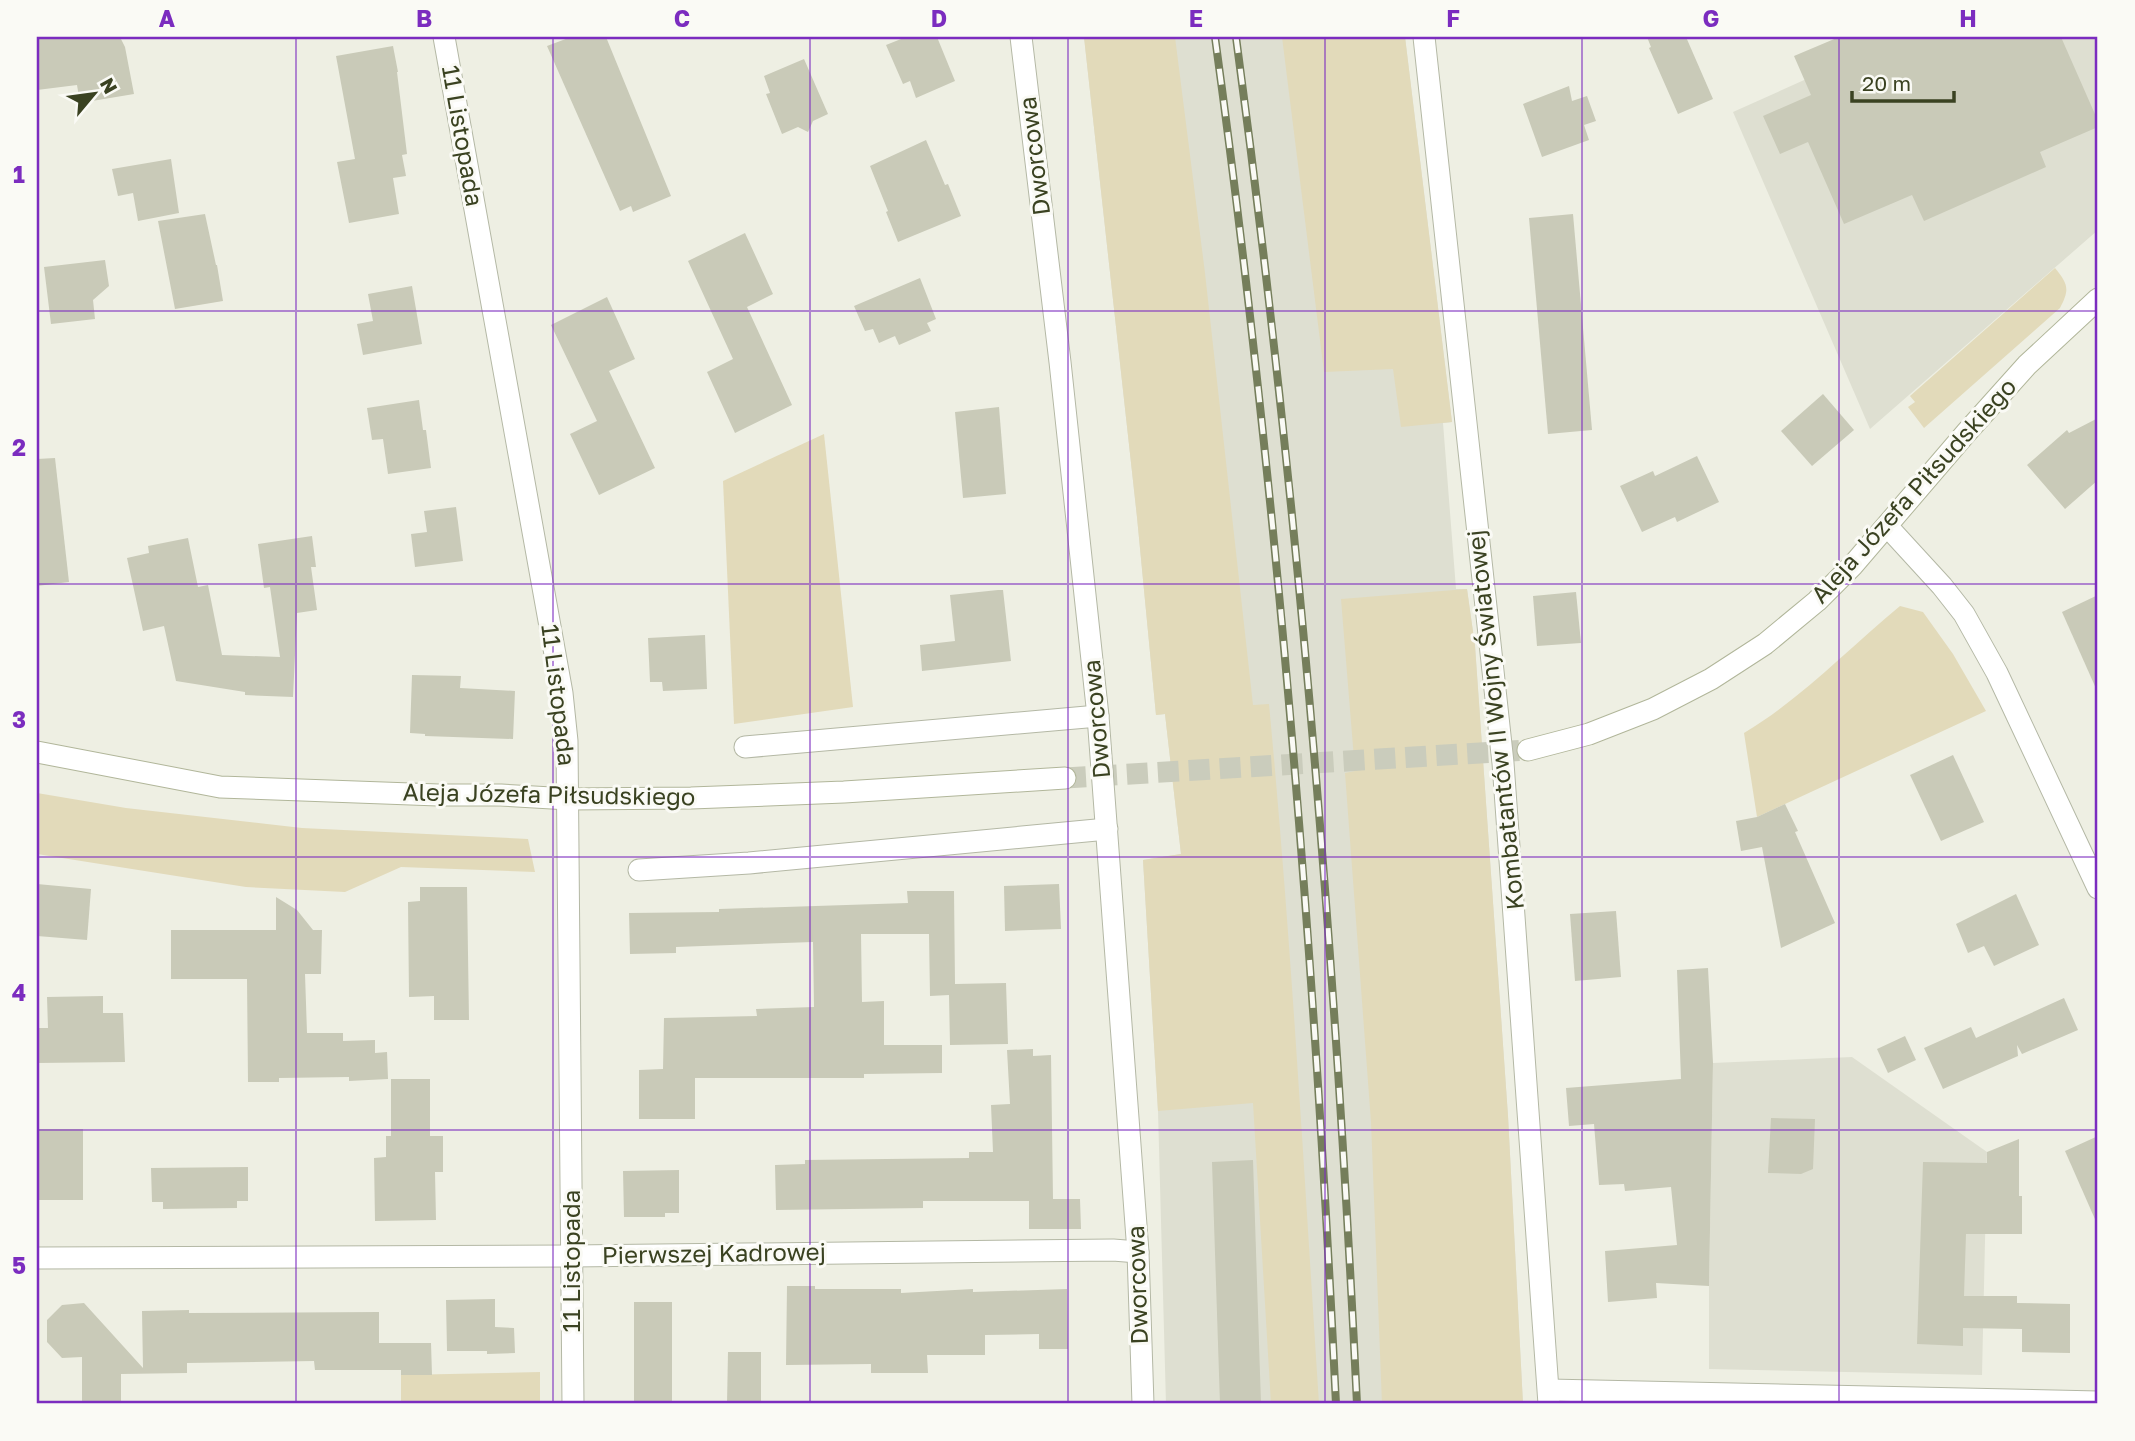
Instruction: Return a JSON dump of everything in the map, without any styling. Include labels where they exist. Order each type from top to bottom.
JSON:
[{"type":"street","name":"11 Listopada","points":[[444,37],[562,693],[567,741],[573,1404]]},
{"type":"street","name":"Dworcowa","points":[[1021,37],[1060,362],[1098,716],[1138,1252],[1143,1404]]},
{"type":"street","name":"Kombatantów II Wojny Światowej","points":[[1424,37],[1503,763],[1549,1397]]},
{"type":"street","name":"Aleja Józefa Piłsudskiego","points":[[1528,750],[1589,734],[1653,709],[1711,679],[1765,644],[1817,601],[1853,565],[2027,365],[2098,299]]},
{"type":"street","points":[[1887,526],[1964,614],[1997,673],[2098,888]]},
{"type":"street","points":[[745,747],[1098,716]]},
{"type":"street","name":"Aleja Józefa Piłsudskiego","points":[[37,752],[220,787],[569,799],[691,798],[844,792],[1065,778]]},
{"type":"street","points":[[639,870],[749,863],[1107,829]]},
{"type":"street","name":"Pierwszej Kadrowej","points":[[37,1258],[1113,1250],[1138,1252]]},
{"type":"street","points":[[1549,1397],[2098,1402]]},
{"type":"shaded area","points":[[1084,37],[1405,37],[1452,422],[1443,423],[1456,589],[1467,589],[1475,646],[1508,1116],[1523,1404],[1166,1404],[1158,1111],[1143,860],[1181,854],[1165,714],[1156,715]]},
{"type":"shaded area","points":[[1084,37],[1175,37],[1205,273],[1253,705],[1269,704],[1291,966],[1319,1404],[1271,1404],[1253,1103],[1158,1111],[1143,860],[1181,854],[1165,714],[1156,715]]},
{"type":"shaded area","points":[[1282,37],[1405,37],[1452,422],[1401,427],[1393,369],[1324,372]]},
{"type":"shaded area","points":[[1876,37],[2098,37],[2098,230],[1870,429],[1733,112],[1880,46]]},
{"type":"shaded area","points":[[2055,268],[2066,287],[2060,308],[1924,428],[1908,407],[1915,402],[1910,396]]},
{"type":"shaded area","points":[[824,434],[853,707],[734,724],[723,481]]},
{"type":"shaded area","points":[[1467,589],[1475,646],[1508,1116],[1523,1404],[1382,1404],[1371,1122],[1345,773],[1355,771],[1341,599]]},
{"type":"shaded area","points":[[1900,606],[1923,612],[1953,654],[1986,711],[1757,817],[1744,733],[1805,689]]},
{"type":"shaded area","points":[[37,793],[126,808],[302,828],[528,839],[535,872],[401,867],[345,892],[246,887],[37,854]]},
{"type":"shaded area","points":[[1852,1057],[1987,1152],[1982,1375],[1709,1369],[1713,1063]]},
{"type":"shaded area","points":[[540,1372],[540,1404],[401,1404],[401,1375]]},
{"type":"building","points":[[37,37],[120,37],[125,47],[134,94],[80,103],[77,85],[37,90]]},
{"type":"building","points":[[571,37],[606,37],[671,196],[633,212],[631,206],[620,211],[547,46]]},
{"type":"building","points":[[906,37],[937,37],[955,81],[916,98],[910,81],[903,84],[886,45]]},
{"type":"building","points":[[1647,37],[1686,37],[1713,99],[1678,114],[1649,48],[1651,47]]},
{"type":"building","points":[[1839,37],[2061,37],[2098,121],[2098,127],[2040,152],[2046,167],[1924,221],[1912,195],[1844,224],[1808,142],[1780,154],[1763,116],[1811,95],[1794,56]]},
{"type":"building","points":[[393,46],[407,154],[402,155],[406,176],[393,178],[399,214],[349,223],[337,162],[355,159],[336,56]]},
{"type":"building","points":[[804,59],[828,114],[813,121],[808,132],[798,127],[782,134],[766,94],[770,93],[764,76]]},
{"type":"building","points":[[1569,86],[1572,101],[1587,96],[1596,121],[1584,125],[1589,140],[1542,157],[1523,104]]},
{"type":"building","points":[[926,140],[961,216],[898,242],[870,166]]},
{"type":"building","points":[[171,159],[179,213],[138,221],[133,193],[118,196],[112,169]]},
{"type":"building","points":[[205,214],[223,301],[175,309],[158,221]]},
{"type":"building","points":[[1573,214],[1592,430],[1548,434],[1529,218]]},
{"type":"building","points":[[745,233],[773,294],[747,307],[792,405],[735,433],[707,372],[733,359],[688,261]]},
{"type":"building","points":[[105,260],[109,286],[93,300],[95,319],[51,324],[44,267]]},
{"type":"building","points":[[920,278],[936,319],[927,323],[931,331],[899,345],[895,336],[879,343],[873,329],[865,331],[854,306]]},
{"type":"building","points":[[412,286],[422,344],[363,355],[357,324],[373,321],[368,294]]},
{"type":"building","points":[[607,297],[635,359],[609,371],[655,468],[599,495],[570,434],[597,421],[551,325]]},
{"type":"building","points":[[1823,394],[1854,430],[1812,466],[1781,431]]},
{"type":"building","points":[[419,400],[431,468],[388,474],[383,439],[372,440],[367,408]]},
{"type":"building","points":[[999,407],[1006,494],[963,498],[955,412]]},
{"type":"building","points":[[2098,418],[2098,480],[2065,509],[2027,465],[2067,430],[2069,433]]},
{"type":"building","points":[[1697,456],[1719,502],[1677,522],[1675,517],[1642,532],[1620,486],[1653,471],[1655,476]]},
{"type":"building","points":[[55,458],[69,582],[37,586],[37,459]]},
{"type":"building","points":[[456,507],[463,561],[415,567],[411,534],[427,532],[424,511]]},
{"type":"building","points":[[312,536],[316,567],[311,567],[317,610],[297,613],[293,697],[245,695],[245,692],[176,681],[164,626],[143,631],[127,558],[149,553],[148,546],[188,538],[198,587],[208,585],[222,655],[280,657],[270,587],[264,588],[258,544]]},
{"type":"building","points":[[1003,590],[1011,661],[922,671],[920,645],[955,641],[950,595]]},
{"type":"building","points":[[1576,592],[1581,643],[1537,646],[1533,596]]},
{"type":"building","points":[[2098,595],[2098,693],[2062,612]]},
{"type":"building","points":[[705,635],[707,689],[663,691],[662,682],[650,682],[648,638]]},
{"type":"building","points":[[412,675],[461,676],[460,688],[515,691],[513,739],[425,736],[410,733]]},
{"type":"building","points":[[1953,755],[1984,822],[1941,841],[1910,775]]},
{"type":"building","points":[[1785,804],[1835,923],[1781,948],[1762,847],[1741,851],[1736,821],[1757,817]]},
{"type":"building","points":[[37,884],[91,889],[87,940],[37,936]]},
{"type":"building","points":[[1059,884],[1061,929],[1005,931],[1004,886]]},
{"type":"building","points":[[420,887],[467,887],[469,1020],[434,1020],[434,996],[409,997],[408,902],[420,901]]},
{"type":"building","points":[[907,891],[954,891],[955,984],[1006,983],[1008,1044],[950,1045],[949,995],[930,996],[929,934],[861,934],[862,1002],[884,1001],[884,1045],[942,1045],[942,1073],[864,1074],[864,1078],[695,1078],[695,1119],[639,1119],[639,1070],[663,1069],[664,1018],[757,1016],[756,1009],[814,1007],[813,942],[676,947],[676,953],[630,954],[629,913],[719,912],[719,909],[908,903]]},
{"type":"building","points":[[2016,894],[2039,945],[1994,966],[1984,946],[1968,953],[1956,924]]},
{"type":"building","points":[[276,897],[297,910],[313,930],[322,930],[321,974],[305,974],[307,1033],[343,1033],[343,1041],[375,1040],[375,1053],[387,1052],[388,1079],[349,1081],[349,1077],[279,1078],[279,1082],[248,1082],[247,979],[171,979],[171,930],[276,930]]},
{"type":"building","points":[[1616,911],[1621,977],[1575,981],[1570,914]]},
{"type":"building","points":[[1708,968],[1713,1063],[1709,1286],[1656,1283],[1657,1298],[1608,1302],[1605,1251],[1677,1245],[1671,1187],[1625,1191],[1624,1184],[1599,1185],[1594,1124],[1569,1126],[1566,1088],[1681,1079],[1677,970]]},
{"type":"building","points":[[103,996],[103,1013],[123,1013],[125,1062],[37,1063],[37,1028],[48,1028],[47,997]]},
{"type":"building","points":[[2064,998],[2078,1030],[2022,1054],[2017,1045],[2018,1056],[1943,1089],[1924,1048],[1971,1027],[1976,1038]]},
{"type":"building","points":[[1905,1036],[1916,1060],[1888,1073],[1877,1049]]},
{"type":"building","points":[[1033,1049],[1033,1056],[1051,1055],[1053,1199],[1080,1199],[1081,1229],[1029,1229],[1029,1201],[923,1201],[923,1208],[776,1210],[775,1165],[805,1164],[805,1160],[969,1158],[969,1152],[993,1152],[991,1105],[1010,1104],[1007,1050]]},
{"type":"building","points":[[391,1079],[430,1079],[430,1136],[443,1136],[443,1172],[435,1172],[436,1220],[375,1221],[374,1158],[386,1157],[386,1136],[391,1136]]},
{"type":"building","points":[[1771,1118],[1815,1119],[1813,1169],[1801,1174],[1768,1173]]},
{"type":"building","points":[[37,1129],[83,1129],[83,1200],[37,1200]]},
{"type":"building","points":[[2098,1136],[2098,1226],[2065,1151]]},
{"type":"building","points":[[2019,1139],[2022,1234],[1966,1234],[1964,1296],[2017,1296],[2017,1303],[2070,1304],[2070,1353],[2022,1352],[2022,1329],[1963,1328],[1963,1346],[1917,1344],[1923,1162],[1987,1163],[1987,1152]]},
{"type":"building","points":[[1253,1160],[1261,1404],[1220,1404],[1212,1162]]},
{"type":"building","points":[[248,1167],[248,1201],[237,1201],[237,1208],[163,1209],[163,1202],[152,1202],[151,1168]]},
{"type":"building","points":[[679,1170],[679,1213],[665,1213],[665,1217],[624,1217],[623,1171]]},
{"type":"building","points":[[787,1286],[815,1286],[815,1289],[901,1289],[901,1293],[973,1289],[973,1292],[1067,1289],[1068,1349],[1039,1349],[1039,1334],[985,1335],[985,1355],[927,1355],[928,1373],[871,1373],[871,1364],[786,1365]]},
{"type":"building","points":[[495,1299],[495,1327],[514,1328],[515,1353],[447,1351],[446,1300]]},
{"type":"building","points":[[634,1302],[672,1302],[672,1404],[634,1404]]},
{"type":"building","points":[[84,1303],[143,1368],[142,1311],[379,1312],[379,1343],[431,1343],[432,1375],[401,1375],[401,1370],[315,1370],[314,1361],[187,1363],[187,1373],[121,1374],[121,1404],[82,1404],[82,1357],[62,1358],[47,1342],[47,1320],[62,1305]]},
{"type":"building","points":[[728,1352],[761,1352],[761,1404],[727,1404]]},
{"type":"tunnel","points":[[1065,778],[1528,750]]},
{"type":"railway","points":[[1215,37],[1275,548],[1317,1061],[1336,1404]]},
{"type":"railway","points":[[1236,37],[1278,377],[1311,719],[1337,1061],[1357,1404]]}]
